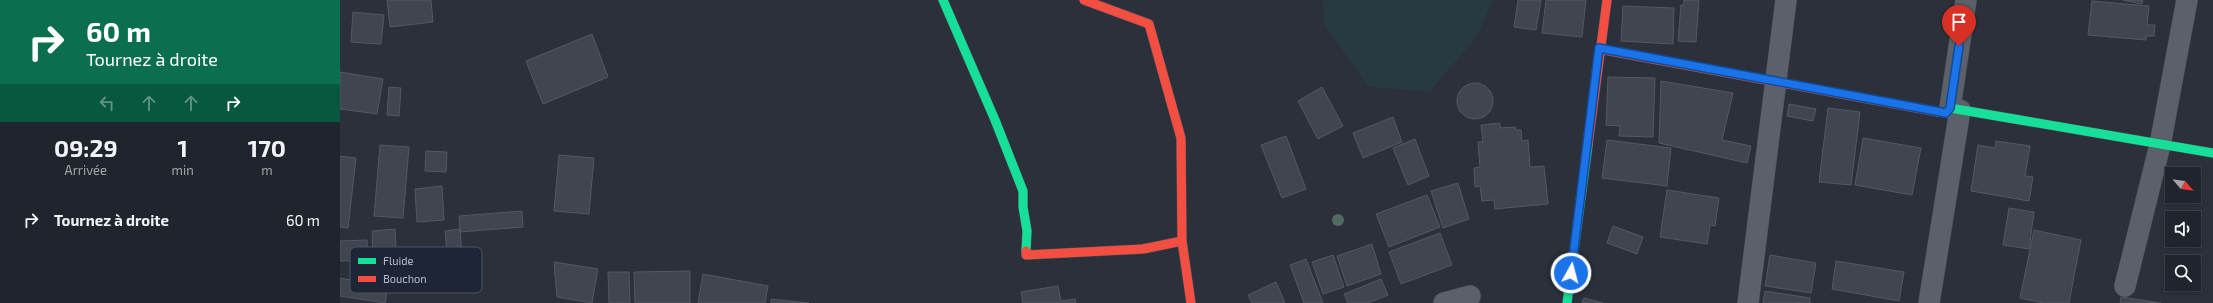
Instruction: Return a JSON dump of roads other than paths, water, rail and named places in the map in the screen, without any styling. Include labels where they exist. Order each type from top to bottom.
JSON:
[{"type":"street","points":[[943,0],[995,120],[1023,191],[1023,207],[1027,231],[1026,255],[1143,249],[1182,241]]},
{"type":"street","points":[[1084,0],[1149,24],[1181,138],[1182,241],[1191,303]]},
{"type":"street","points":[[1567,303],[1599,48],[1607,0]]},
{"type":"street","points":[[1748,303],[1786,0]]},
{"type":"street","points":[[1929,303],[1966,0]]},
{"type":"street","points":[[2125,286],[2160,145],[2187,0]]},
{"type":"street","points":[[1599,48],[1775,80],[2213,153]]},
{"type":"street","points":[[1922,303],[1927,242],[1952,110]]},
{"type":"street","points":[[1444,303],[1470,296]]}]
